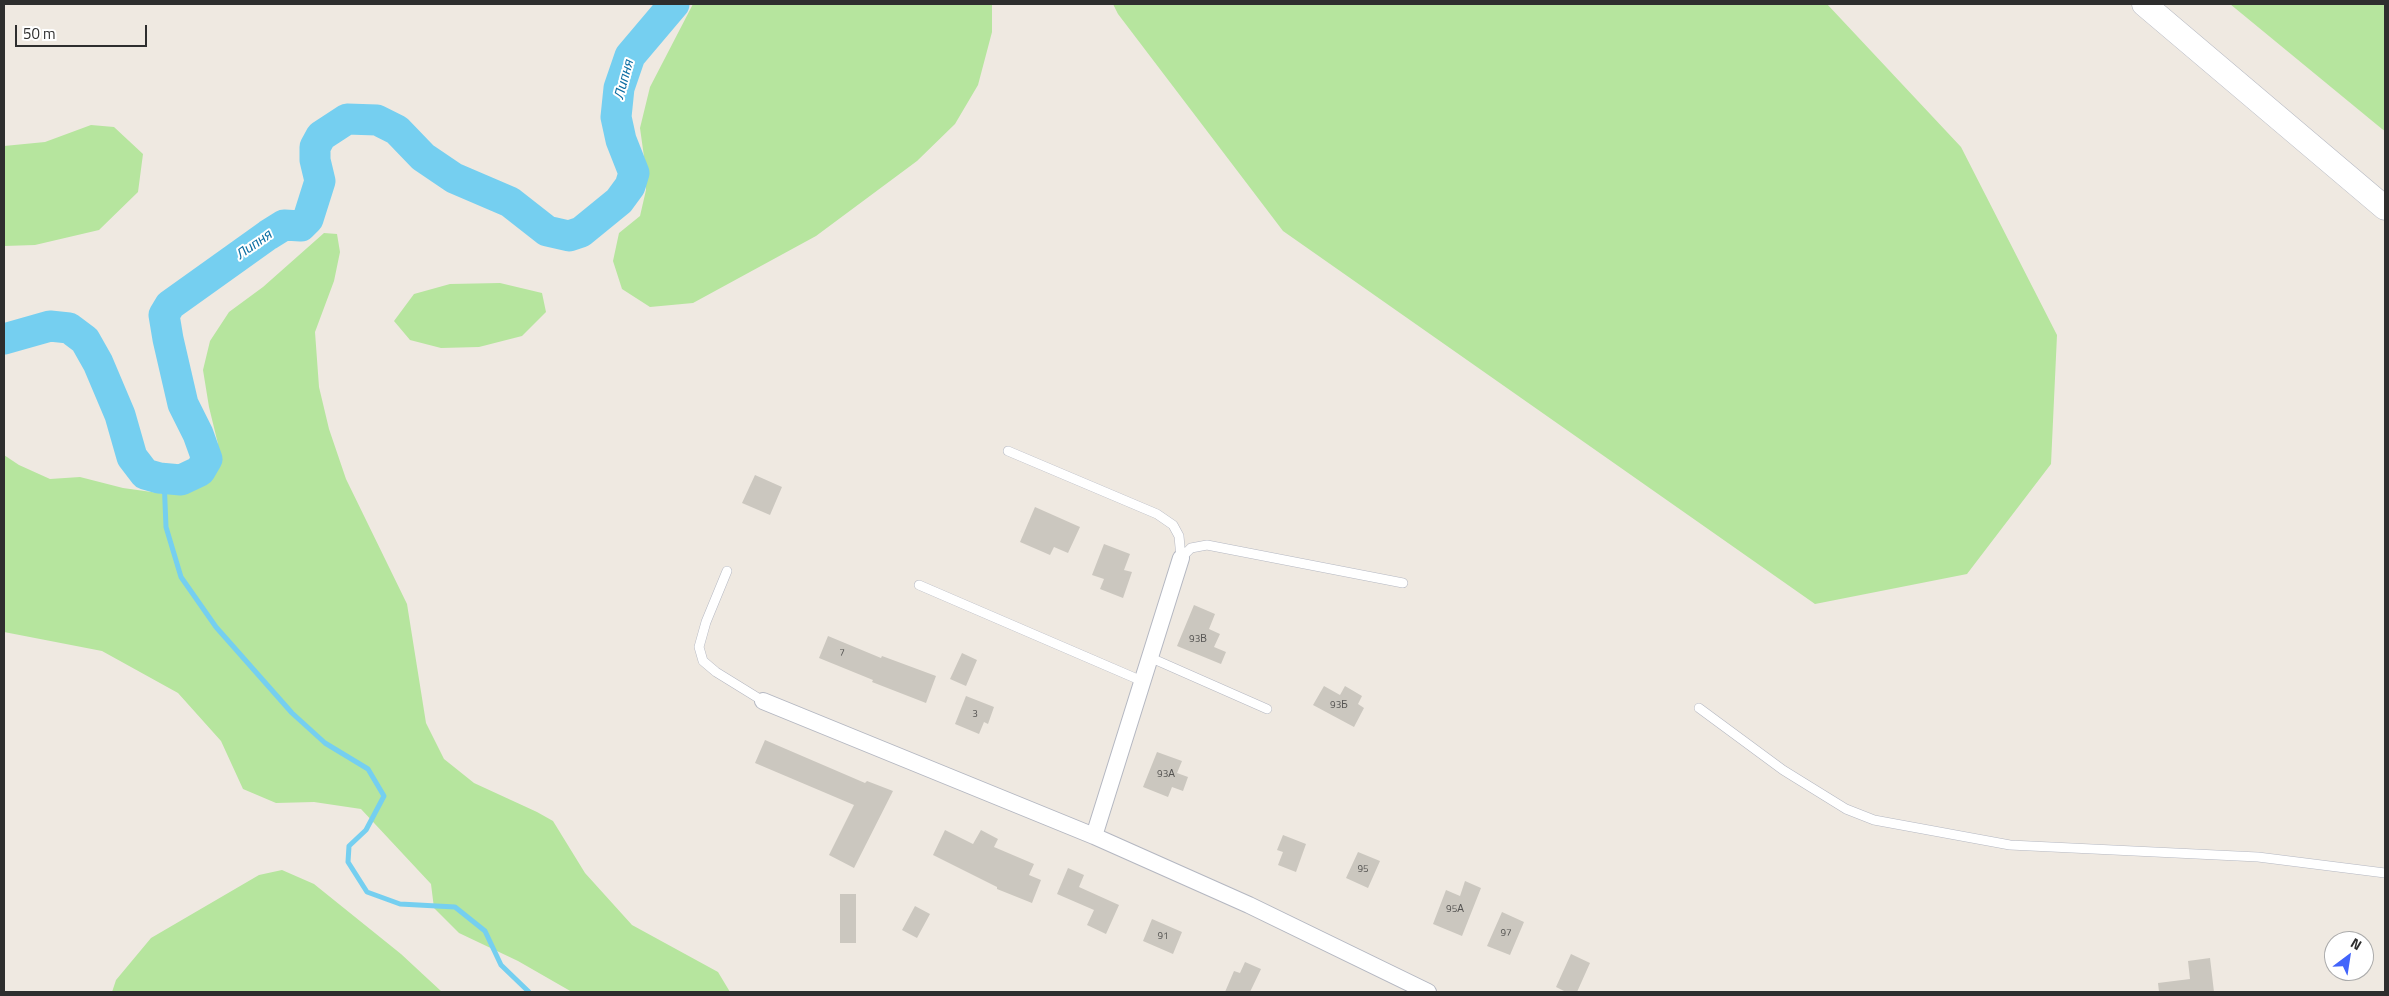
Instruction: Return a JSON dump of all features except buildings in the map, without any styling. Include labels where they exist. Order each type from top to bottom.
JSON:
[{"type":"main road","points":[[2144,4],[2385,208]]},
{"type":"street","points":[[1094,836],[1181,558]]},
{"type":"street","points":[[763,701],[1094,836],[1249,905],[1428,992]]},
{"type":"lane","points":[[1008,450],[1157,514],[1173,525],[1180,536],[1181,558]]},
{"type":"lane","points":[[1181,558],[1191,548],[1207,544],[1403,583]]},
{"type":"lane","points":[[728,571],[706,622],[699,647],[703,660],[716,672],[763,701]]},
{"type":"lane","points":[[919,585],[1142,681]]},
{"type":"lane","points":[[1149,658],[1267,709]]},
{"type":"lane","points":[[1699,708],[1783,770],[1846,809],[1874,820],[2010,845],[2250,856],[2385,873]]},
{"type":"green space","points":[[693,4],[992,4],[992,32],[978,85],[955,124],[917,161],[816,236],[693,303],[650,307],[622,289],[613,261],[619,233],[640,216],[646,190],[645,164],[640,128],[650,87]]},
{"type":"green space","points":[[1113,4],[1827,4],[1961,147],[2057,335],[2051,464],[1967,574],[1815,604],[1283,231],[1118,14]]},
{"type":"green space","points":[[2230,4],[2385,4],[2385,131],[2382,129]]},
{"type":"green space","points":[[91,125],[114,127],[143,154],[138,192],[99,230],[35,245],[4,246],[4,146],[45,142]]},
{"type":"green space","points":[[324,233],[337,234],[340,252],[334,281],[315,332],[319,387],[329,429],[346,479],[407,604],[426,723],[444,759],[474,783],[553,821],[585,873],[632,925],[718,972],[730,992],[572,992],[518,961],[459,933],[434,908],[431,884],[361,809],[314,802],[276,803],[243,789],[221,741],[178,693],[102,651],[4,632],[4,455],[19,465],[50,479],[80,477],[123,488],[166,494],[186,489],[209,476],[218,444],[203,370],[210,341],[229,312],[263,287]]},
{"type":"green space","points":[[500,283],[542,293],[546,312],[522,336],[479,347],[441,348],[410,340],[394,321],[414,294],[450,284]]},
{"type":"green space","points":[[282,870],[314,884],[401,954],[442,992],[112,992],[116,980],[151,938],[259,875]]},
{"type":"waterway","name":"Липня","points":[[4,339],[50,326],[69,328],[85,340],[98,363],[120,415],[132,457],[145,474],[159,478],[181,480],[200,471],[207,459],[198,434],[183,404],[164,315],[170,305],[268,235],[284,225],[301,226],[308,219],[320,181],[315,160],[315,147],[321,136],[347,119],[377,120],[397,130],[423,157],[454,178],[510,202],[547,231],[569,236],[581,232],[619,201],[630,186],[634,173],[621,140],[616,117],[619,88],[630,56],[674,4]]},
{"type":"waterway","points":[[164,478],[166,527],[181,577],[216,627],[292,713],[325,743],[368,769],[384,796],[366,830],[349,846],[348,862],[367,892],[400,904],[455,907],[485,931],[501,965],[529,992]]}]
